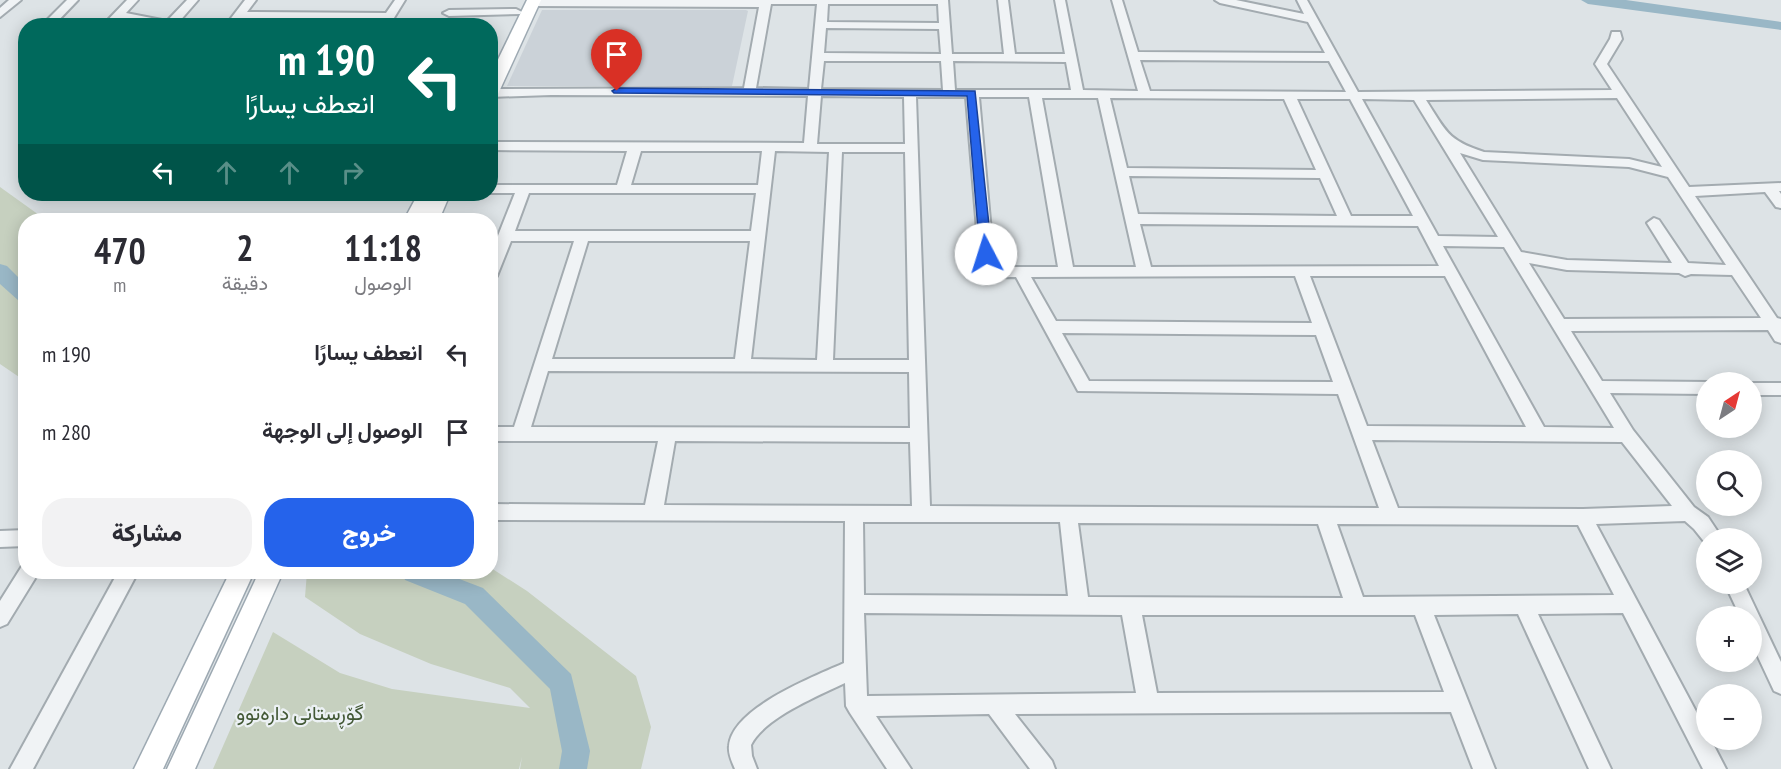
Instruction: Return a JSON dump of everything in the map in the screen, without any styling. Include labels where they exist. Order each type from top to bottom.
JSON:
[{"type":"main road","points":[[498,49],[526,4]]},
{"type":"main road","points":[[498,75],[526,4]]},
{"type":"main road","points":[[148,769],[239,579]]},
{"type":"main road","points":[[181,769],[268,579]]},
{"type":"street","points":[[0,14],[16,0]]},
{"type":"street","points":[[54,18],[73,0]]},
{"type":"street","points":[[115,18],[133,0]]},
{"type":"street","points":[[176,18],[193,0]]},
{"type":"street","points":[[237,18],[251,0]]},
{"type":"street","points":[[388,18],[400,0]]},
{"type":"street","points":[[446,18],[456,0]]},
{"type":"street","points":[[448,13],[526,4],[943,0],[949,93]]},
{"type":"street","points":[[1003,0],[1010,58]]},
{"type":"street","points":[[1060,0],[1078,94]]},
{"type":"street","points":[[1117,0],[1145,95]]},
{"type":"street","points":[[1220,0],[1312,19]]},
{"type":"street","points":[[1302,0],[1539,435]]},
{"type":"street","points":[[810,148],[823,1]]},
{"type":"street","points":[[749,92],[765,2]]},
{"type":"street","points":[[118,15],[134,18]]},
{"type":"street","points":[[239,15],[312,18]]},
{"type":"street","points":[[821,25],[945,26]]},
{"type":"street","points":[[1616,34],[1616,39],[1601,64],[1736,270],[1776,324],[1781,337]]},
{"type":"street","points":[[1134,56],[1333,57]]},
{"type":"street","points":[[818,57],[1071,58]]},
{"type":"street","points":[[498,93],[815,92],[1289,96],[1619,94]]},
{"type":"street","points":[[910,93],[921,515]]},
{"type":"street","points":[[972,93],[986,254],[992,272],[1066,270],[1448,271]]},
{"type":"street","points":[[1035,94],[1066,270]]},
{"type":"street","points":[[1103,94],[1144,270]]},
{"type":"street","points":[[1289,96],[1346,220]]},
{"type":"street","points":[[1418,96],[1627,435],[1688,513],[1705,528]]},
{"type":"street","points":[[1444,138],[1461,149],[1483,156],[1621,162],[1671,173]]},
{"type":"street","points":[[498,146],[912,148]]},
{"type":"street","points":[[623,189],[635,147]]},
{"type":"street","points":[[742,365],[769,147]]},
{"type":"street","points":[[825,365],[836,148]]},
{"type":"street","points":[[1121,172],[1324,174]]},
{"type":"street","points":[[1684,192],[1775,187],[1781,204]]},
{"type":"street","points":[[498,189],[763,189]]},
{"type":"street","points":[[498,256],[524,189]]},
{"type":"street","points":[[1132,219],[1421,221]]},
{"type":"street","points":[[1654,223],[1685,271]]},
{"type":"street","points":[[506,236],[758,236]]},
{"type":"street","points":[[520,434],[582,237]]},
{"type":"street","points":[[1432,240],[1508,242]]},
{"type":"street","points":[[1518,256],[1568,265],[1685,271],[1736,270]]},
{"type":"street","points":[[1300,270],[1391,515]]},
{"type":"street","points":[[1022,272],[1084,387],[1345,388]]},
{"type":"street","points":[[1559,325],[1776,324]]},
{"type":"street","points":[[1051,327],[1322,329]]},
{"type":"street","points":[[541,365],[916,366]]},
{"type":"street","points":[[1598,387],[1696,388]]},
{"type":"street","points":[[1762,389],[1781,389]]},
{"type":"street","points":[[1361,433],[1627,435]]},
{"type":"street","points":[[498,434],[918,435]]},
{"type":"street","points":[[653,513],[668,434]]},
{"type":"street","points":[[498,512],[1583,517],[1688,513]]},
{"type":"street","points":[[854,514],[854,668],[857,706],[900,769]]},
{"type":"street","points":[[1068,516],[1079,605]]},
{"type":"street","points":[[1325,516],[1356,606]]},
{"type":"street","points":[[1583,517],[1715,769]]},
{"type":"street","points":[[0,539],[18,538]]},
{"type":"street","points":[[0,618],[25,579]]},
{"type":"street","points":[[21,769],[124,579]]},
{"type":"street","points":[[855,603],[1130,606],[1627,604]]},
{"type":"street","points":[[1130,606],[1148,703]]},
{"type":"street","points":[[1421,606],[1484,769]]},
{"type":"street","points":[[1524,606],[1600,769]]},
{"type":"street","points":[[1762,643],[1781,684]]},
{"type":"street","points":[[746,769],[741,761],[740,743],[748,728],[776,708],[854,668]]},
{"type":"street","points":[[857,706],[1458,702]]},
{"type":"street","points":[[994,704],[1044,769]]},
{"type":"shaded area","points":[[542,10],[748,11],[732,86],[507,86]]},
{"type":"green space","points":[[0,187],[36,213],[18,213],[18,376],[0,364]]},
{"type":"green space","name":"گۆڕستانی دارەتوو","points":[[498,572],[527,591],[636,676],[651,727],[641,769],[520,769],[522,757],[519,769],[213,769],[273,632],[340,673],[392,689],[530,708],[510,688],[431,664],[360,634],[305,597],[306,579],[498,579]]},
{"type":"waterway","points":[[1588,0],[1781,26]]},
{"type":"waterway","points":[[0,271],[18,289]]},
{"type":"waterway","points":[[432,579],[474,596],[562,683],[576,751],[573,769]]},
{"type":"route","points":[[617,91],[972,93],[986,254]]}]
